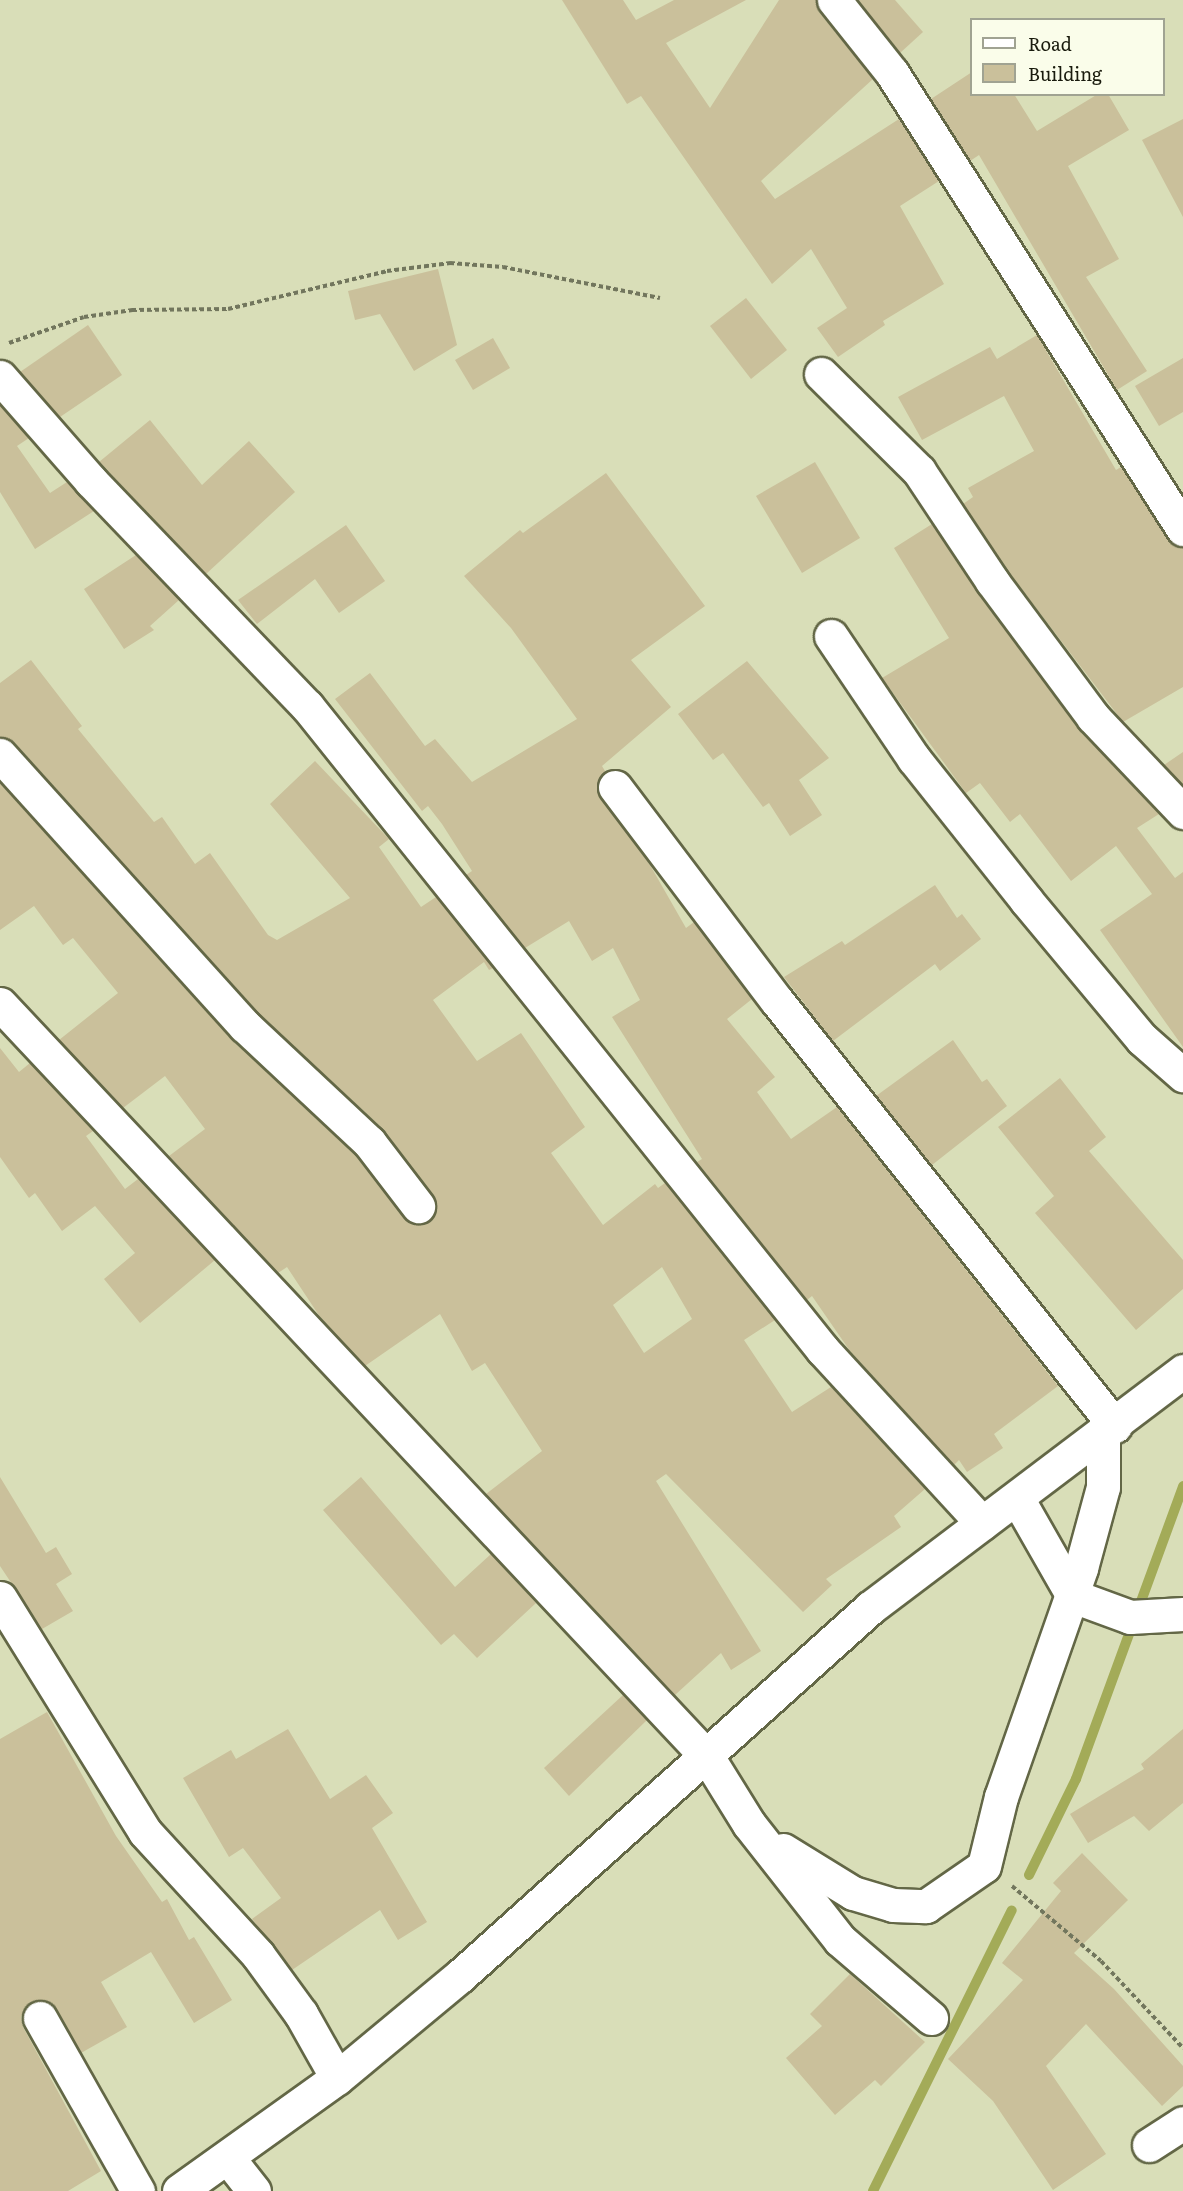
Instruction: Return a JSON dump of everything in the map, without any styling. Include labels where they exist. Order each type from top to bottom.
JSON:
[{"type":"street","points":[[834,0],[892,73],[1183,529]]},
{"type":"street","points":[[821,374],[919,471],[992,581],[1093,717],[1183,812]]},
{"type":"street","points":[[0,377],[91,481],[307,706],[823,1350],[982,1523]]},
{"type":"street","points":[[831,636],[914,759],[1019,891],[1142,1040],[1183,1076]]},
{"type":"street","points":[[0,755],[245,1026],[369,1142],[418,1206]]},
{"type":"street","points":[[615,787],[777,1001],[1109,1429],[1103,1487],[1073,1596],[1038,1684],[984,1866],[926,1906],[893,1905],[834,1882],[754,1829]]},
{"type":"street","points":[[0,1004],[708,1758],[754,1829],[840,1940],[931,2018]]},
{"type":"street","points":[[179,2191],[337,2078],[708,1758],[737,1724],[843,1631],[1183,1371]]},
{"type":"street","points":[[1017,1498],[1073,1596],[1158,1615]]},
{"type":"street","points":[[0,1599],[145,1832],[258,1955],[301,2014],[337,2078]]},
{"type":"street","points":[[40,2018],[138,2191]]},
{"type":"street","points":[[1149,2145],[1183,2123]]},
{"type":"street","points":[[228,2158],[254,2191]]},
{"type":"path","points":[[0,346],[84,317],[132,310],[228,309],[387,272],[450,263],[503,267],[660,298]]},
{"type":"path","points":[[984,1866],[1040,1906],[1101,1961],[1183,2048]]},
{"type":"building","points":[[562,0],[623,0],[636,20],[674,0],[746,0],[666,43],[710,108],[779,0],[816,0],[819,12],[873,79],[761,181],[775,199],[899,119],[939,181],[900,206],[944,284],[883,321],[885,325],[838,357],[817,328],[847,308],[811,249],[772,284],[641,96],[627,104]]},
{"type":"building","points":[[858,0],[895,0],[923,32],[900,53]]},
{"type":"building","points":[[970,73],[970,96],[1015,96],[1037,131],[1095,96],[1109,96],[1129,130],[1068,166],[1119,259],[1086,277],[1147,371],[1117,390],[979,155],[970,161],[931,99]]},
{"type":"building","points":[[1183,119],[1183,217],[1142,140]]},
{"type":"building","points":[[438,269],[457,345],[414,371],[380,314],[355,320],[348,291]]},
{"type":"building","points":[[746,298],[787,350],[751,379],[710,326]]},
{"type":"building","points":[[88,325],[122,375],[60,417],[20,372]]},
{"type":"building","points":[[1037,335],[1116,470],[1121,467],[1168,540],[1183,548],[1183,687],[1123,722],[1007,570],[963,504],[973,497],[968,488],[1034,451],[1004,396],[922,440],[898,397],[990,347],[997,359]]},
{"type":"building","points":[[493,338],[510,368],[473,390],[455,360]]},
{"type":"building","points":[[1183,358],[1183,412],[1159,426],[1135,386]]},
{"type":"building","points":[[0,405],[29,438],[17,446],[50,493],[67,482],[94,511],[35,549],[0,492]]},
{"type":"building","points":[[150,420],[202,485],[249,441],[295,492],[206,574],[99,462]]},
{"type":"building","points":[[815,462],[860,538],[802,573],[756,496]]},
{"type":"building","points":[[606,473],[705,606],[631,660],[671,707],[602,766],[605,771],[597,790],[650,865],[686,928],[694,922],[752,999],[727,1019],[775,1077],[757,1092],[791,1139],[837,1107],[1058,1386],[994,1434],[1003,1448],[967,1472],[959,1460],[954,1465],[850,1351],[812,1296],[807,1300],[697,1162],[702,1159],[612,1017],[640,1000],[613,948],[592,961],[569,921],[525,948],[466,875],[472,871],[442,824],[428,806],[422,811],[335,699],[370,673],[425,746],[435,739],[472,782],[577,719],[511,628],[464,576],[520,530],[523,533]]},
{"type":"building","points":[[932,524],[1078,728],[1159,814],[1137,828],[1175,878],[1183,872],[1183,1047],[1100,930],[1152,894],[1116,846],[1071,881],[1020,814],[1010,822],[980,783],[966,793],[882,678],[949,638],[894,548]]},
{"type":"building","points":[[346,525],[385,581],[339,613],[315,579],[257,624],[238,600]]},
{"type":"building","points":[[136,555],[179,600],[150,626],[154,630],[124,649],[84,589]]},
{"type":"building","points":[[31,660],[82,726],[78,729],[154,822],[162,817],[195,864],[210,853],[268,935],[277,940],[350,898],[270,804],[315,761],[389,839],[379,847],[421,907],[436,897],[493,968],[489,970],[484,962],[433,1000],[477,1061],[521,1033],[585,1127],[551,1153],[603,1225],[655,1184],[658,1188],[665,1183],[775,1320],[744,1340],[792,1412],[831,1387],[925,1489],[894,1516],[901,1527],[826,1579],[832,1585],[803,1612],[666,1474],[656,1481],[761,1651],[731,1670],[721,1653],[675,1695],[486,1494],[542,1451],[485,1363],[472,1371],[440,1314],[365,1366],[320,1317],[287,1267],[278,1273],[169,1156],[205,1129],[165,1076],[123,1108],[59,1040],[118,993],[73,938],[63,945],[34,906],[0,930],[0,783],[231,1039],[355,1155],[404,1218],[421,1224],[435,1214],[433,1195],[382,1128],[258,1013],[14,742],[0,737],[0,683]],"holes":[[[662,1267],[692,1319],[644,1353],[613,1305]]]},
{"type":"building","points":[[747,661],[829,758],[799,780],[822,815],[790,836],[769,803],[763,807],[723,753],[713,760],[678,714]]},
{"type":"building","points":[[1183,752],[1183,785],[1164,765]]},
{"type":"building","points":[[935,885],[957,918],[962,914],[981,939],[940,971],[935,964],[833,1041],[784,977],[842,941],[845,945]]},
{"type":"building","points":[[953,1040],[982,1082],[987,1079],[1007,1106],[932,1165],[876,1096]]},
{"type":"building","points":[[0,1048],[19,1072],[30,1063],[93,1131],[86,1136],[125,1189],[138,1179],[215,1260],[140,1323],[104,1279],[135,1253],[95,1206],[62,1231],[35,1193],[29,1198],[0,1157]]},
{"type":"building","points":[[1060,1078],[1106,1137],[1089,1151],[1183,1260],[1183,1289],[1136,1330],[1035,1213],[1054,1196],[998,1127]]},
{"type":"building","points":[[0,1477],[46,1553],[56,1547],[72,1574],[56,1584],[73,1611],[42,1629],[0,1566]]},
{"type":"building","points":[[361,1477],[455,1587],[491,1554],[536,1603],[477,1658],[454,1634],[441,1645],[323,1510]]},
{"type":"building","points":[[623,1695],[647,1720],[569,1796],[544,1768]]},
{"type":"building","points":[[47,1712],[116,1836],[162,1902],[167,1899],[189,1940],[194,1937],[232,2000],[194,2023],[151,1952],[101,1982],[127,2027],[81,2053],[50,2002],[30,2002],[21,2017],[23,2027],[101,2171],[68,2191],[0,2191],[0,1739]]},
{"type":"building","points":[[288,1729],[330,1799],[366,1775],[393,1813],[372,1828],[427,1922],[398,1940],[380,1910],[292,1970],[252,1919],[281,1898],[243,1848],[229,1857],[183,1778],[231,1750],[236,1759]]},
{"type":"building","points":[[1183,1729],[1183,1803],[1149,1831],[1134,1816],[1088,1843],[1070,1814],[1144,1769],[1141,1764]]},
{"type":"building","points":[[1082,1853],[1128,1900],[1074,1953],[1114,1989],[1183,2066],[1183,2086],[1162,2106],[1086,2024],[1046,2066],[1106,2154],[1053,2190],[993,2101],[948,2059],[1023,1980],[1002,1963],[1061,1891],[1053,1883]]},
{"type":"building","points":[[850,1974],[925,2042],[881,2086],[875,2080],[835,2115],[786,2058],[822,2026],[810,2014]]},
{"type":"waterway","points":[[1029,1875],[1076,1779],[1183,1486]]},
{"type":"waterway","points":[[873,2191],[1012,1910]]}]
